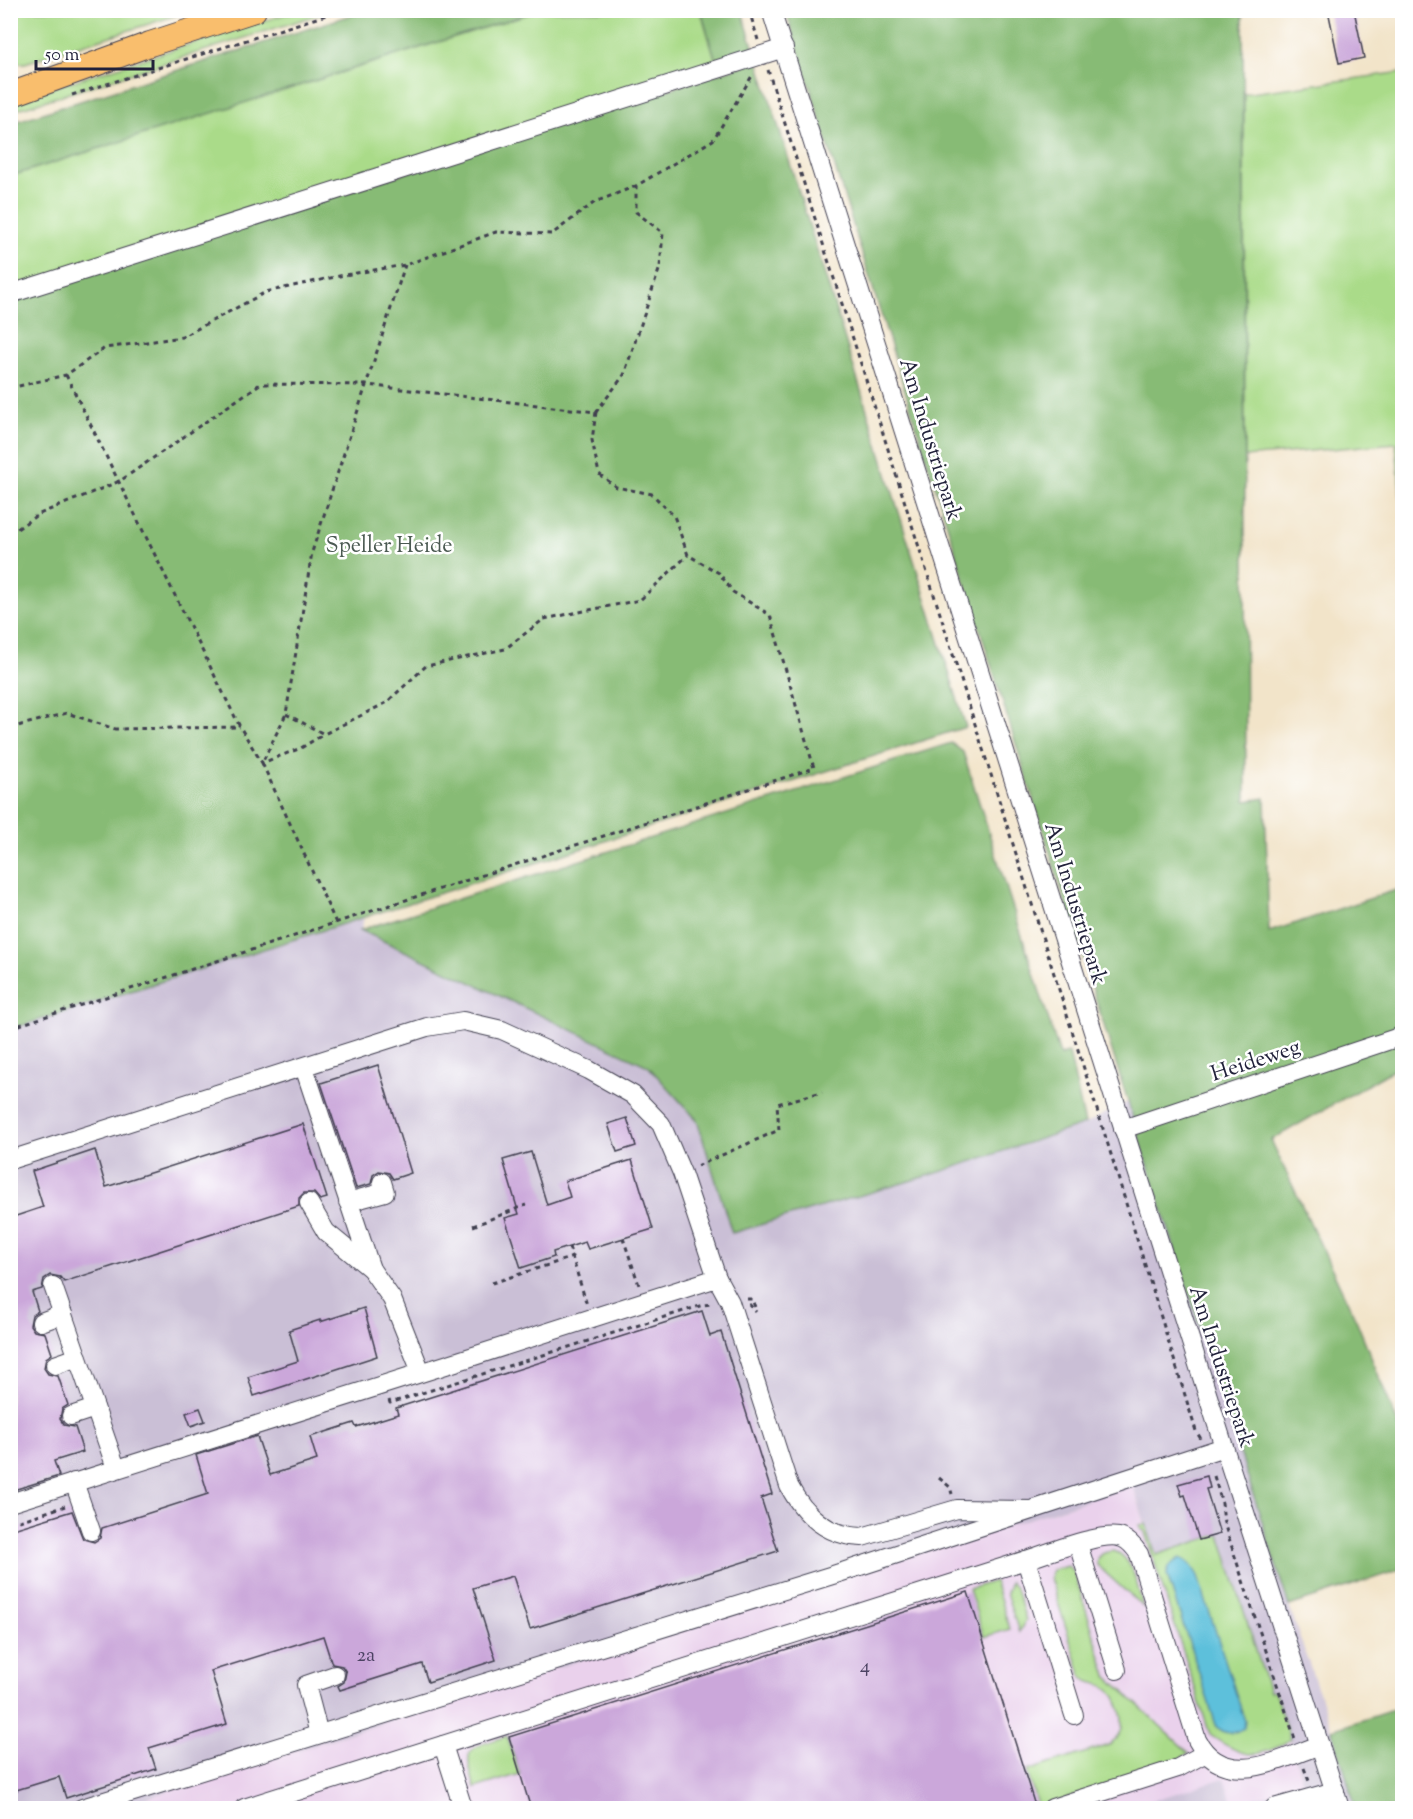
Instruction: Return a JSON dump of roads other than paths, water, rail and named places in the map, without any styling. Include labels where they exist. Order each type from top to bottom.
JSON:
[{"type":"main road","points":[[10,95],[150,44],[254,10]]},
{"type":"main road","points":[[10,80],[150,44]]},
{"type":"street","name":"Am Industriepark","points":[[771,10],[1123,1129],[1215,1450],[1320,1745],[1337,1800]]},
{"type":"street","points":[[10,294],[784,48]]},
{"type":"street","points":[[10,1160],[427,1027],[463,1021],[502,1030],[589,1070],[633,1095],[660,1124],[682,1173],[717,1278],[730,1302],[789,1486],[805,1511],[816,1521],[847,1537],[862,1537],[957,1509],[1033,1510]]},
{"type":"street","name":"Heideweg","points":[[1123,1129],[1402,1036]]},
{"type":"street","points":[[304,1067],[371,1269]]},
{"type":"street","points":[[348,1202],[385,1192],[382,1182]]},
{"type":"street","points":[[309,1203],[326,1232],[371,1269],[392,1299],[421,1372]]},
{"type":"street","points":[[10,1503],[717,1278]]},
{"type":"street","points":[[53,1286],[116,1468]]},
{"type":"street","points":[[41,1322],[63,1314]]},
{"type":"street","points":[[55,1365],[78,1357]]},
{"type":"street","points":[[71,1416],[95,1408]]},
{"type":"street","points":[[82,1809],[836,1574],[1215,1450]]},
{"type":"street","points":[[74,1482],[91,1531]]},
{"type":"street","points":[[243,1809],[1026,1560],[1110,1536],[1123,1538],[1139,1554],[1197,1740],[1206,1753],[1216,1761],[1248,1769],[1320,1745]]},
{"type":"street","points":[[1078,1544],[1117,1670]]},
{"type":"street","points":[[1026,1560],[1074,1715]]},
{"type":"street","points":[[319,1734],[306,1685],[335,1674]]},
{"type":"street","points":[[443,1745],[463,1809]]},
{"type":"street","points":[[1052,1809],[1178,1768],[1206,1753]]},
{"type":"street","points":[[1274,1809],[1314,1796],[1337,1800]]},
{"type":"water","points":[[1180,1558],[1190,1564],[1197,1574],[1245,1721],[1244,1728],[1236,1732],[1225,1732],[1216,1725],[1167,1575],[1171,1565]]},
{"type":"park label","name":"Speller Heide","points":[[389,544]]}]
